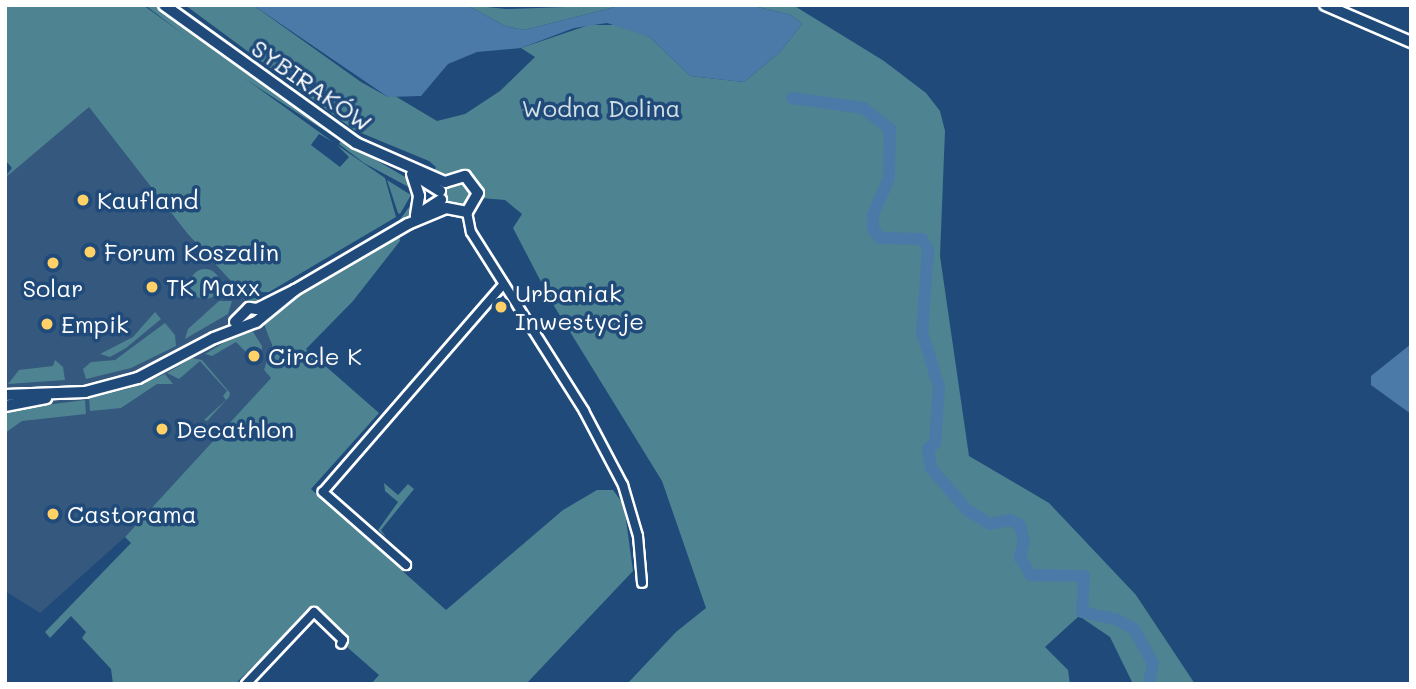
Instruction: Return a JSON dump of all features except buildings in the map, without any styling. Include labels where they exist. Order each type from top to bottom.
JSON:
[{"type":"street","name":"SYBIRAKÓW","points":[[164,5],[335,130],[443,195]]},
{"type":"street","points":[[1325,5],[1411,42]]},
{"type":"street","points":[[376,154],[411,173],[467,212],[471,232],[584,411],[623,485],[638,536],[642,583]]},
{"type":"street","points":[[411,173],[419,196],[416,216]]},
{"type":"street","points":[[5,406],[138,378],[246,319],[256,322],[258,312],[408,224],[443,195],[461,175],[476,185],[477,202],[467,212]]},
{"type":"street","points":[[408,224],[443,195]]},
{"type":"street","points":[[406,565],[323,492],[503,285]]},
{"type":"street","points":[[5,395],[70,393]]},
{"type":"street","points":[[246,684],[314,612],[343,640],[341,644]]},
{"type":"shaded area","name":"Wodna Dolina","points":[[253,5],[467,5],[505,26],[524,30],[623,5],[749,5],[791,15],[802,24],[780,52],[744,82],[690,76],[650,37],[607,23],[574,28],[521,48],[477,52],[448,64],[421,96],[388,97]]},
{"type":"shaded area","points":[[90,101],[249,302],[270,337],[272,354],[264,370],[271,378],[125,537],[40,613],[5,591],[5,174]]},
{"type":"shaded area","points":[[1411,344],[1411,414],[1371,385],[1371,376]]},
{"type":"green space","points":[[5,5],[143,5],[333,142],[319,134],[311,145],[340,167],[349,157],[337,145],[385,178],[396,217],[269,292],[242,293],[187,233],[89,107],[5,178],[12,168],[5,160]]},
{"type":"green space","points":[[145,5],[157,5],[336,138],[222,64]]},
{"type":"green space","points":[[171,5],[178,5],[367,141],[358,138]]},
{"type":"green space","points":[[185,5],[253,5],[361,82],[388,97],[395,96],[437,121],[465,114],[500,91],[535,57],[521,48],[589,25],[621,25],[650,37],[690,76],[744,82],[780,52],[802,24],[791,15],[749,5],[793,5],[884,61],[926,93],[940,111],[945,131],[940,256],[969,456],[1049,503],[1136,595],[1195,684],[1133,684],[1110,637],[1079,616],[1045,647],[1068,670],[1070,684],[627,684],[676,632],[706,608],[662,481],[551,301],[513,228],[522,214],[505,200],[481,198],[479,185],[471,176],[433,174],[436,167],[429,161],[354,130]]},
{"type":"green space","name":"Wodna Dolina","points":[[467,5],[506,9],[623,5],[524,30],[505,26]]},
{"type":"green space","points":[[342,140],[405,177],[416,191],[364,163],[339,144]]},
{"type":"green space","points":[[387,180],[411,195],[400,214],[398,213]]},
{"type":"green space","points":[[459,180],[469,184],[473,194],[469,204],[459,208],[449,204],[445,194],[449,184]]},
{"type":"green space","points":[[415,199],[413,212],[404,222],[257,305],[246,298],[268,298],[398,222]]},
{"type":"green space","points":[[399,234],[400,241],[353,301],[306,349],[379,413],[311,489],[446,610],[563,510],[597,490],[613,490],[624,505],[633,571],[526,684],[371,684],[379,675],[308,613],[235,684],[113,684],[111,669],[82,638],[86,632],[71,616],[50,638],[45,632],[131,543],[125,537],[271,378],[264,370],[272,345],[263,322],[285,301]]},
{"type":"green space","points":[[205,269],[211,270],[219,278],[219,290],[211,298],[205,299],[199,298],[191,290],[190,284],[191,278],[199,270]]},
{"type":"green space","points":[[219,301],[232,301],[228,314],[185,339],[188,329]]},
{"type":"green space","points":[[155,312],[161,319],[126,348],[110,357],[100,354],[133,337]]},
{"type":"green space","points":[[165,323],[175,335],[176,346],[131,368],[86,379],[83,369],[91,362],[115,360]]},
{"type":"green space","points":[[250,327],[262,346],[261,360],[254,360],[259,355],[255,352],[250,356],[236,342],[212,356],[205,354]]},
{"type":"green space","points":[[192,358],[202,360],[230,393],[229,397],[207,421],[204,420],[226,400],[223,396],[227,391],[200,361],[179,379],[167,373]]},
{"type":"green space","points":[[55,360],[63,367],[65,380],[8,384],[19,370],[53,366]]},
{"type":"green space","points":[[165,374],[173,384],[157,384],[121,408],[90,411],[89,398],[128,389]]},
{"type":"green space","points":[[85,400],[86,414],[22,421],[5,433],[7,410]]},
{"type":"green space","points":[[384,483],[398,495],[408,484],[414,489],[381,530],[386,537],[378,530],[398,502],[385,491]]},
{"type":"waterway","points":[[792,98],[863,108],[890,129],[889,178],[873,215],[873,229],[880,238],[922,239],[928,249],[922,332],[939,387],[935,443],[928,449],[931,468],[967,510],[990,524],[1010,520],[1020,525],[1024,542],[1020,557],[1031,575],[1084,576],[1082,612],[1116,619],[1134,629],[1153,663],[1149,684]]},
{"type":"place","name":"Kaufland","points":[[83,200]]},
{"type":"place","name":"Forum Koszalin","points":[[90,252]]},
{"type":"place","name":"Solar","points":[[53,263]]},
{"type":"place","name":"TK Maxx","points":[[152,287]]},
{"type":"place","name":"Urbaniak Inwestycje","points":[[501,307]]},
{"type":"place","name":"Empik","points":[[47,324]]},
{"type":"place","name":"Circle K","points":[[254,356]]},
{"type":"place","name":"Decathlon","points":[[162,429]]},
{"type":"place","name":"Castorama","points":[[53,514]]}]
